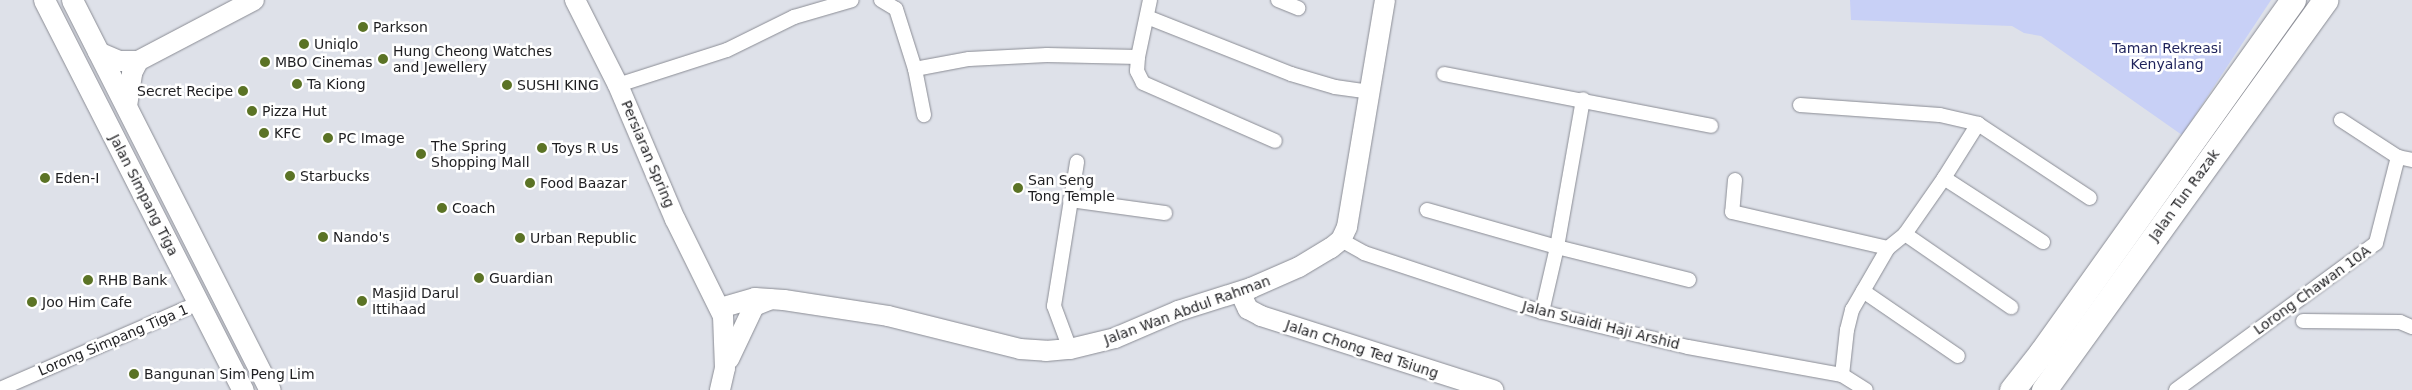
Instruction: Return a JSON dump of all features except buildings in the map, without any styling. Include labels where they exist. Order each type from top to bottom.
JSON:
[{"type":"highway","name":"Jalan Tun Razak","points":[[2012,390],[2041,353],[2293,0]]},
{"type":"highway","name":"Jalan Tun Razak","points":[[2044,390],[2325,0]]},
{"type":"main road","name":"Jalan Simpang Tiga","points":[[44,0],[243,390]]},
{"type":"main road","name":"Jalan Simpang Tiga","points":[[72,0],[270,390]]},
{"type":"street","points":[[98,52],[119,61],[138,61],[254,0]]},
{"type":"street","name":"Persiaran Spring","points":[[575,0],[618,85],[675,219],[720,308]]},
{"type":"street","points":[[618,85],[727,50],[794,17],[852,0]]},
{"type":"street","points":[[881,0],[896,9],[915,69],[924,115]]},
{"type":"street","points":[[1150,0],[1138,57],[1137,71],[1143,83],[1275,141]]},
{"type":"street","points":[[1278,0],[1298,8]]},
{"type":"street","points":[[1341,240],[1347,227],[1384,0]]},
{"type":"street","points":[[1147,17],[1292,74],[1335,87],[1370,92]]},
{"type":"street","points":[[915,69],[969,59],[1047,55],[1138,57]]},
{"type":"street","points":[[127,106],[132,73],[138,61]]},
{"type":"street","points":[[1444,74],[1583,99],[1711,126]]},
{"type":"street","points":[[1542,312],[1557,247],[1583,99]]},
{"type":"street","points":[[1800,105],[1940,114],[1978,124],[2090,198]]},
{"type":"street","points":[[2341,120],[2398,157],[2412,160]]},
{"type":"street","points":[[1842,375],[1847,330],[1852,310],[1888,248],[1905,234],[1944,178],[1978,124]]},
{"type":"street","name":"Lorong Chawan 10A","points":[[2176,390],[2376,243],[2398,157]]},
{"type":"street","points":[[1070,349],[1054,306],[1076,162]]},
{"type":"street","points":[[1944,178],[2043,242]]},
{"type":"street","points":[[1735,180],[1732,212],[1888,248]]},
{"type":"street","points":[[1070,200],[1165,213]]},
{"type":"street","points":[[1427,210],[1557,247],[1689,280]]},
{"type":"street","points":[[1905,234],[2010,307]]},
{"type":"street","name":"Jalan Wan Abdul Rahman","points":[[720,308],[763,298],[888,316],[1020,349],[1046,351],[1070,349],[1115,338],[1178,311],[1245,290],[1300,267],[1341,240]]},
{"type":"street","name":"Jalan Suaidi Haji Arshid","points":[[1341,240],[1364,253],[1542,312],[1688,347],[1842,375],[1866,390]]},
{"type":"street","points":[[692,250],[723,286],[763,298]]},
{"type":"street","points":[[1245,290],[1261,316]]},
{"type":"street","points":[[1863,291],[1958,356]]},
{"type":"street","points":[[720,390],[725,368],[754,306],[763,298]]},
{"type":"street","name":"Lorong Simpang Tiga 1","points":[[0,389],[199,303]]},
{"type":"street","name":"Jalan Chong Ted Tsiung","points":[[1198,306],[1261,316],[1492,390]]},
{"type":"street","points":[[720,308],[725,331],[725,368]]},
{"type":"street","points":[[2304,320],[2400,322],[2412,327]]},
{"type":"green space","name":"Taman Rekreasi Kenyalang","points":[[1850,0],[2271,0],[2182,135],[2041,36],[2024,33],[2012,26],[1851,20]]},
{"type":"place","name":"Parkson","points":[[363,27]]},
{"type":"place","name":"Uniqlo","points":[[304,44]]},
{"type":"place","name":"Hung Cheong Watches and Jewellery","points":[[383,59]]},
{"type":"place","name":"MBO Cinemas","points":[[265,62]]},
{"type":"place","name":"Ta Kiong","points":[[297,84]]},
{"type":"place","name":"SUSHI KING","points":[[507,85]]},
{"type":"place","name":"Secret Recipe","points":[[243,91]]},
{"type":"place","name":"Pizza Hut","points":[[252,111]]},
{"type":"place","name":"KFC","points":[[264,133]]},
{"type":"place","name":"PC Image","points":[[328,138]]},
{"type":"place","name":"Toys R Us","points":[[542,148]]},
{"type":"place","name":"The Spring Shopping Mall","points":[[421,154]]},
{"type":"place","name":"Starbucks","points":[[290,176]]},
{"type":"place","name":"Eden-I","points":[[45,178]]},
{"type":"place","name":"Food Baazar","points":[[530,183]]},
{"type":"place","name":"San Seng Tong Temple","points":[[1018,188]]},
{"type":"place","name":"Coach","points":[[442,208]]},
{"type":"place","name":"Nando's","points":[[323,237]]},
{"type":"place","name":"Urban Republic","points":[[520,238]]},
{"type":"place","name":"Guardian","points":[[479,278]]},
{"type":"place","name":"RHB Bank","points":[[88,280]]},
{"type":"place","name":"Masjid Darul Ittihaad","points":[[362,301]]},
{"type":"place","name":"Joo Him Cafe","points":[[32,302]]},
{"type":"place","name":"Bangunan Sim Peng Lim","points":[[134,374]]}]
